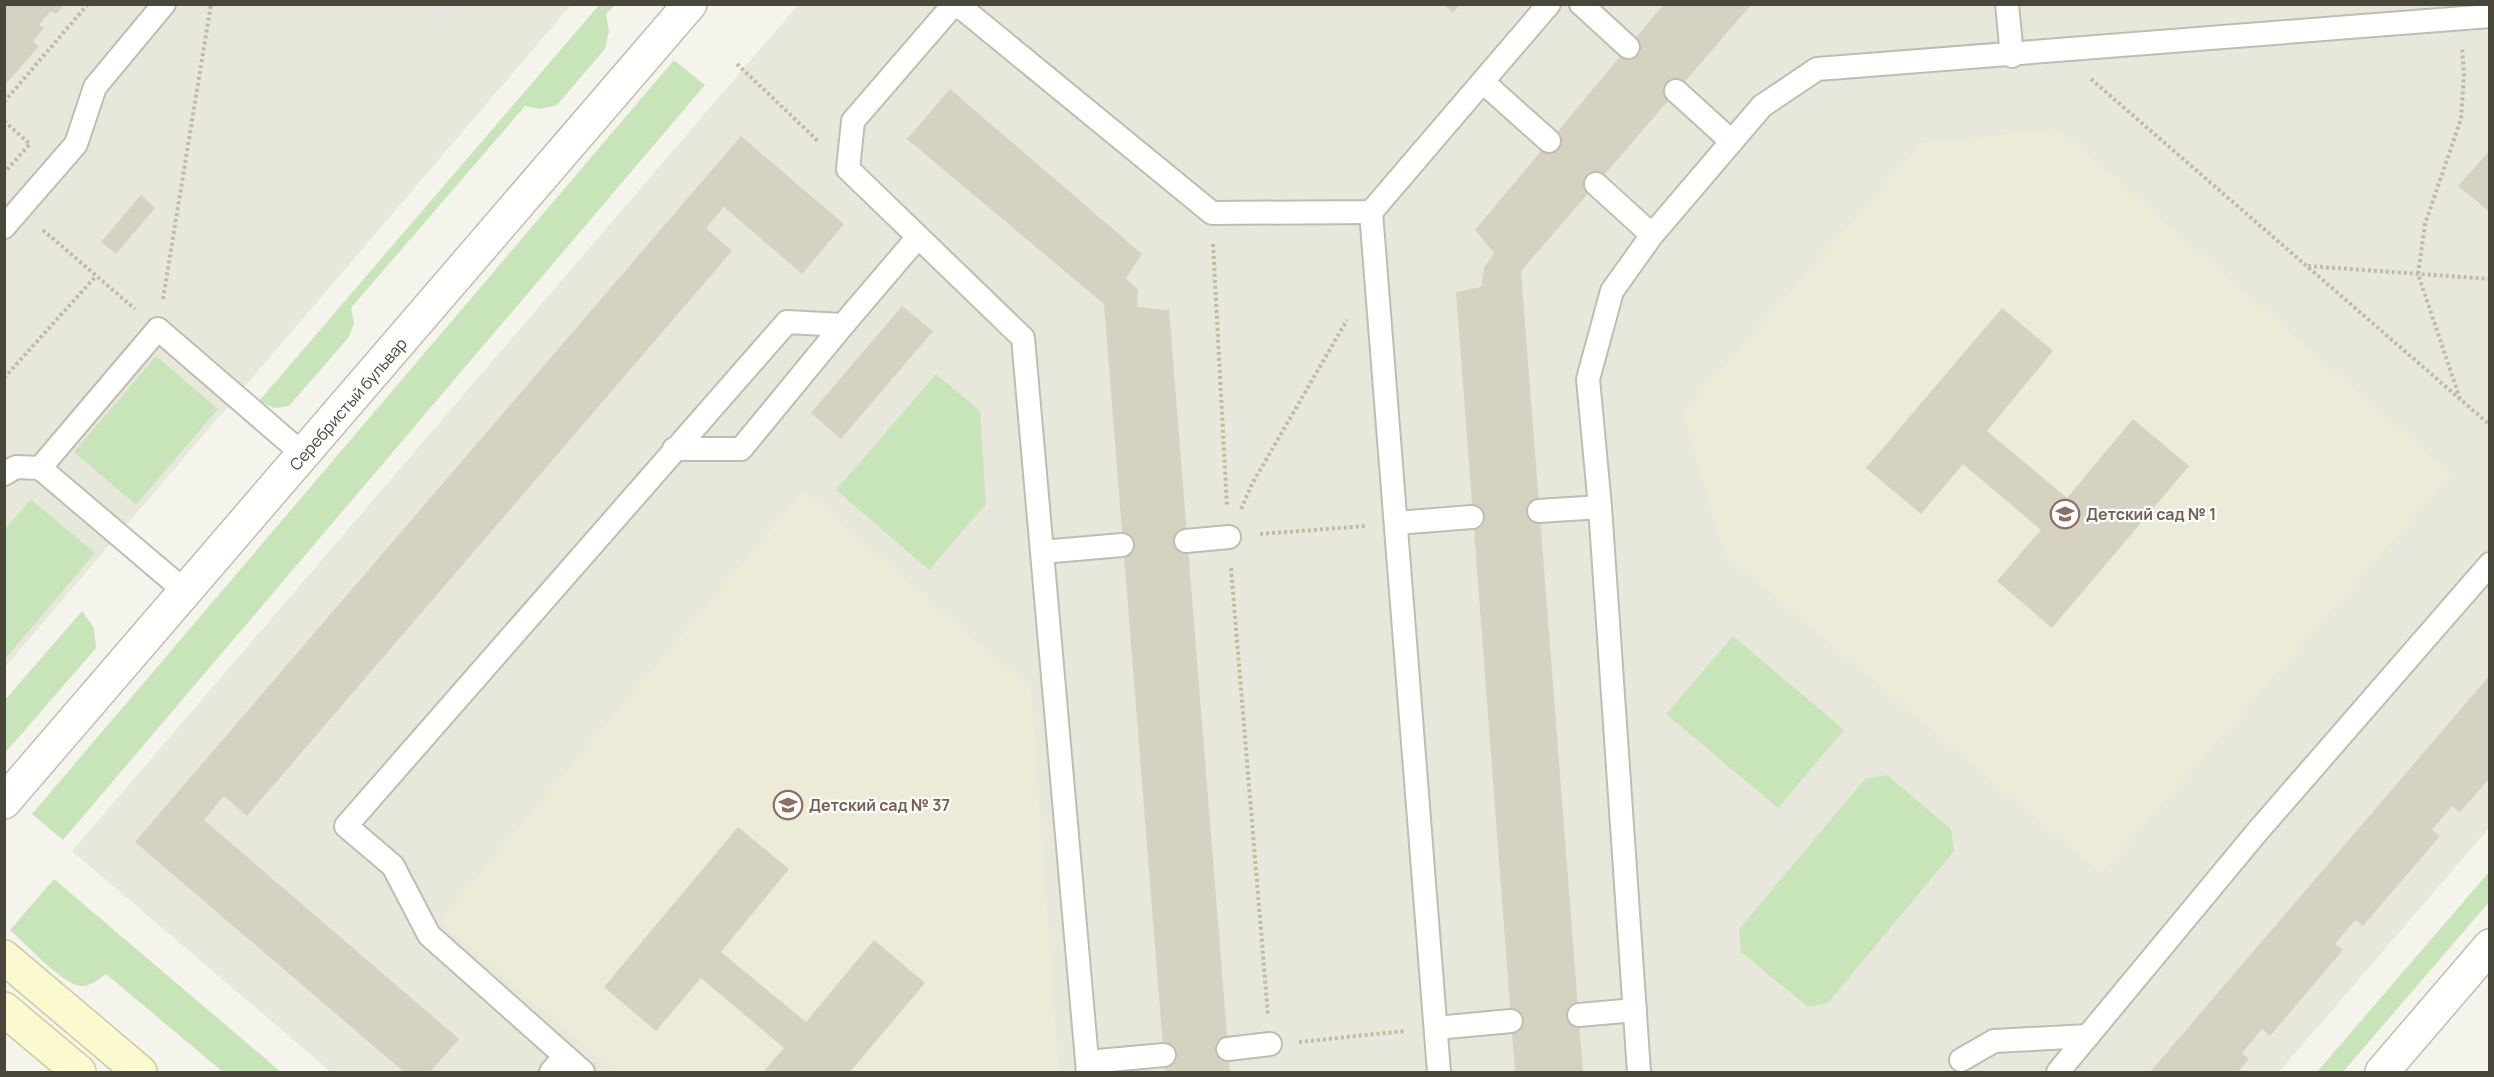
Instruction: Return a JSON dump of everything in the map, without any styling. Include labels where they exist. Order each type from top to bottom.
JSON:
[{"type":"street","name":"Серебристый бульвар","points":[[4,802],[690,4]]},
{"type":"street","points":[[2382,1072],[2490,946]]},
{"type":"street","points":[[4,957],[140,1072]]},
{"type":"street","points":[[4,1009],[79,1072]]},
{"type":"lane","points":[[4,227],[76,144],[94,87],[164,4]]},
{"type":"lane","points":[[1164,1055],[1087,1067],[1023,338],[848,169],[853,121],[956,4],[1212,213],[1371,212]]},
{"type":"lane","points":[[1439,1072],[1371,212],[1548,4]]},
{"type":"lane","points":[[1581,4],[1628,47]]},
{"type":"lane","points":[[2007,4],[2012,56]]},
{"type":"lane","points":[[1639,1072],[1600,507],[1588,379],[1612,291],[1652,235],[1730,140],[1762,106],[1817,69],[2012,56],[2490,16]]},
{"type":"lane","points":[[1483,82],[1549,141]]},
{"type":"lane","points":[[1676,91],[1730,140]]},
{"type":"lane","points":[[1596,184],[1652,235]]},
{"type":"lane","points":[[674,448],[741,449],[918,237]]},
{"type":"lane","points":[[584,1072],[558,1064],[429,935],[393,866],[346,826],[674,448],[787,322],[843,325]]},
{"type":"lane","points":[[40,468],[158,329],[304,455]]},
{"type":"lane","points":[[4,474],[16,467],[40,468],[186,592]]},
{"type":"lane","points":[[1539,512],[1600,507]]},
{"type":"lane","points":[[1396,523],[1473,517]]},
{"type":"lane","points":[[1186,541],[1228,537]]},
{"type":"lane","points":[[1042,552],[1122,545]]},
{"type":"lane","points":[[2058,1072],[2257,832],[2490,564]]},
{"type":"lane","points":[[1579,1016],[1635,1010]]},
{"type":"lane","points":[[1436,1028],[1511,1022]]},
{"type":"lane","points":[[1960,1060],[1994,1041],[2088,1036]]},
{"type":"lane","points":[[1228,1048],[1270,1044]]},
{"type":"path","points":[[4,102],[88,4]]},
{"type":"path","points":[[158,329],[211,4]]},
{"type":"path","points":[[2460,18],[2464,75],[2462,119],[2425,224],[2418,273],[2460,399]]},
{"type":"path","points":[[2060,52],[2490,425]]},
{"type":"path","points":[[737,64],[848,169]]},
{"type":"path","points":[[4,121],[30,144],[4,173]]},
{"type":"path","points":[[20,209],[158,329]]},
{"type":"path","points":[[1212,213],[1228,537],[1270,1044],[1436,1028]]},
{"type":"path","points":[[2306,266],[2490,279]]},
{"type":"path","points":[[1228,537],[1252,484],[1377,269]]},
{"type":"path","points":[[4,378],[96,276]]},
{"type":"path","points":[[1228,537],[1396,523]]},
{"type":"shaded area","points":[[5,5],[571,5],[5,667]]},
{"type":"shaded area","points":[[424,5],[455,5],[441,20]]},
{"type":"shaded area","points":[[798,5],[2489,5],[2489,828],[2279,1072],[331,1072],[72,851]]},
{"type":"shaded area","name":"Детский сад № 1","points":[[2059,129],[2452,474],[2101,874],[1724,554],[1683,412],[1921,143]]},
{"type":"shaded area","name":"Детский сад № 37","points":[[804,490],[1031,689],[1059,1072],[614,1072],[439,921]]},
{"type":"green space","points":[[599,5],[615,5],[606,14],[609,31],[605,49],[557,105],[540,109],[525,106],[351,308],[354,323],[349,337],[289,406],[274,408],[259,401]]},
{"type":"green space","points":[[674,60],[705,85],[63,840],[32,814]]},
{"type":"green space","points":[[156,356],[218,409],[136,505],[74,452]]},
{"type":"green space","points":[[936,374],[980,411],[986,504],[929,570],[836,490]]},
{"type":"green space","points":[[31,499],[95,553],[5,659],[5,529]]},
{"type":"green space","points":[[82,611],[94,628],[96,648],[5,753],[5,700]]},
{"type":"green space","points":[[1733,636],[1844,730],[1778,808],[1666,714]]},
{"type":"green space","points":[[1887,775],[1951,829],[1954,851],[1828,1003],[1808,1007],[1741,952],[1739,929],[1865,779]]},
{"type":"green space","points":[[2489,872],[2489,902],[2343,1072],[2317,1072]]},
{"type":"green space","points":[[54,879],[281,1072],[223,1072],[106,974],[91,984],[81,986],[73,984],[54,971],[10,930]]},
{"type":"building","points":[[4,4],[65,4],[56,14],[51,11],[39,25],[44,28],[33,41],[39,46],[4,86]]},
{"type":"building","points":[[1443,4],[1461,4],[1453,13]]},
{"type":"building","points":[[1664,4],[1752,4],[1521,271],[1583,1072],[1515,1072],[1456,292],[1481,287],[1484,268],[1494,253],[1475,230]]},
{"type":"building","points":[[950,89],[1142,254],[1126,278],[1138,290],[1137,307],[1169,310],[1230,1072],[1165,1072],[1104,304],[907,139]]},
{"type":"building","points":[[741,136],[844,224],[802,274],[724,207],[706,228],[732,251],[247,816],[224,796],[204,820],[459,1039],[430,1072],[404,1072],[135,842]]},
{"type":"building","points":[[2490,150],[2490,212],[2458,186]]},
{"type":"building","points":[[141,195],[155,208],[116,254],[101,242]]},
{"type":"building","points":[[902,306],[933,331],[841,439],[811,413]]},
{"type":"building","points":[[2002,308],[2053,351],[1987,431],[2067,498],[2133,419],[2189,466],[2052,628],[1997,581],[2041,530],[1963,464],[1921,514],[1866,468]]},
{"type":"building","points":[[2490,675],[2490,778],[2460,812],[2452,806],[2432,830],[2440,836],[2363,926],[2355,920],[2335,944],[2343,950],[2270,1036],[2262,1029],[2242,1053],[2249,1059],[2238,1072],[2150,1072]]},
{"type":"building","points":[[738,827],[789,869],[721,952],[806,1022],[874,940],[925,983],[850,1072],[763,1072],[784,1048],[701,978],[656,1031],[604,987]]},
{"type":"place","name":"Детский сад № 1","points":[[2065,514]]},
{"type":"place","name":"Детский сад № 37","points":[[788,805]]}]
